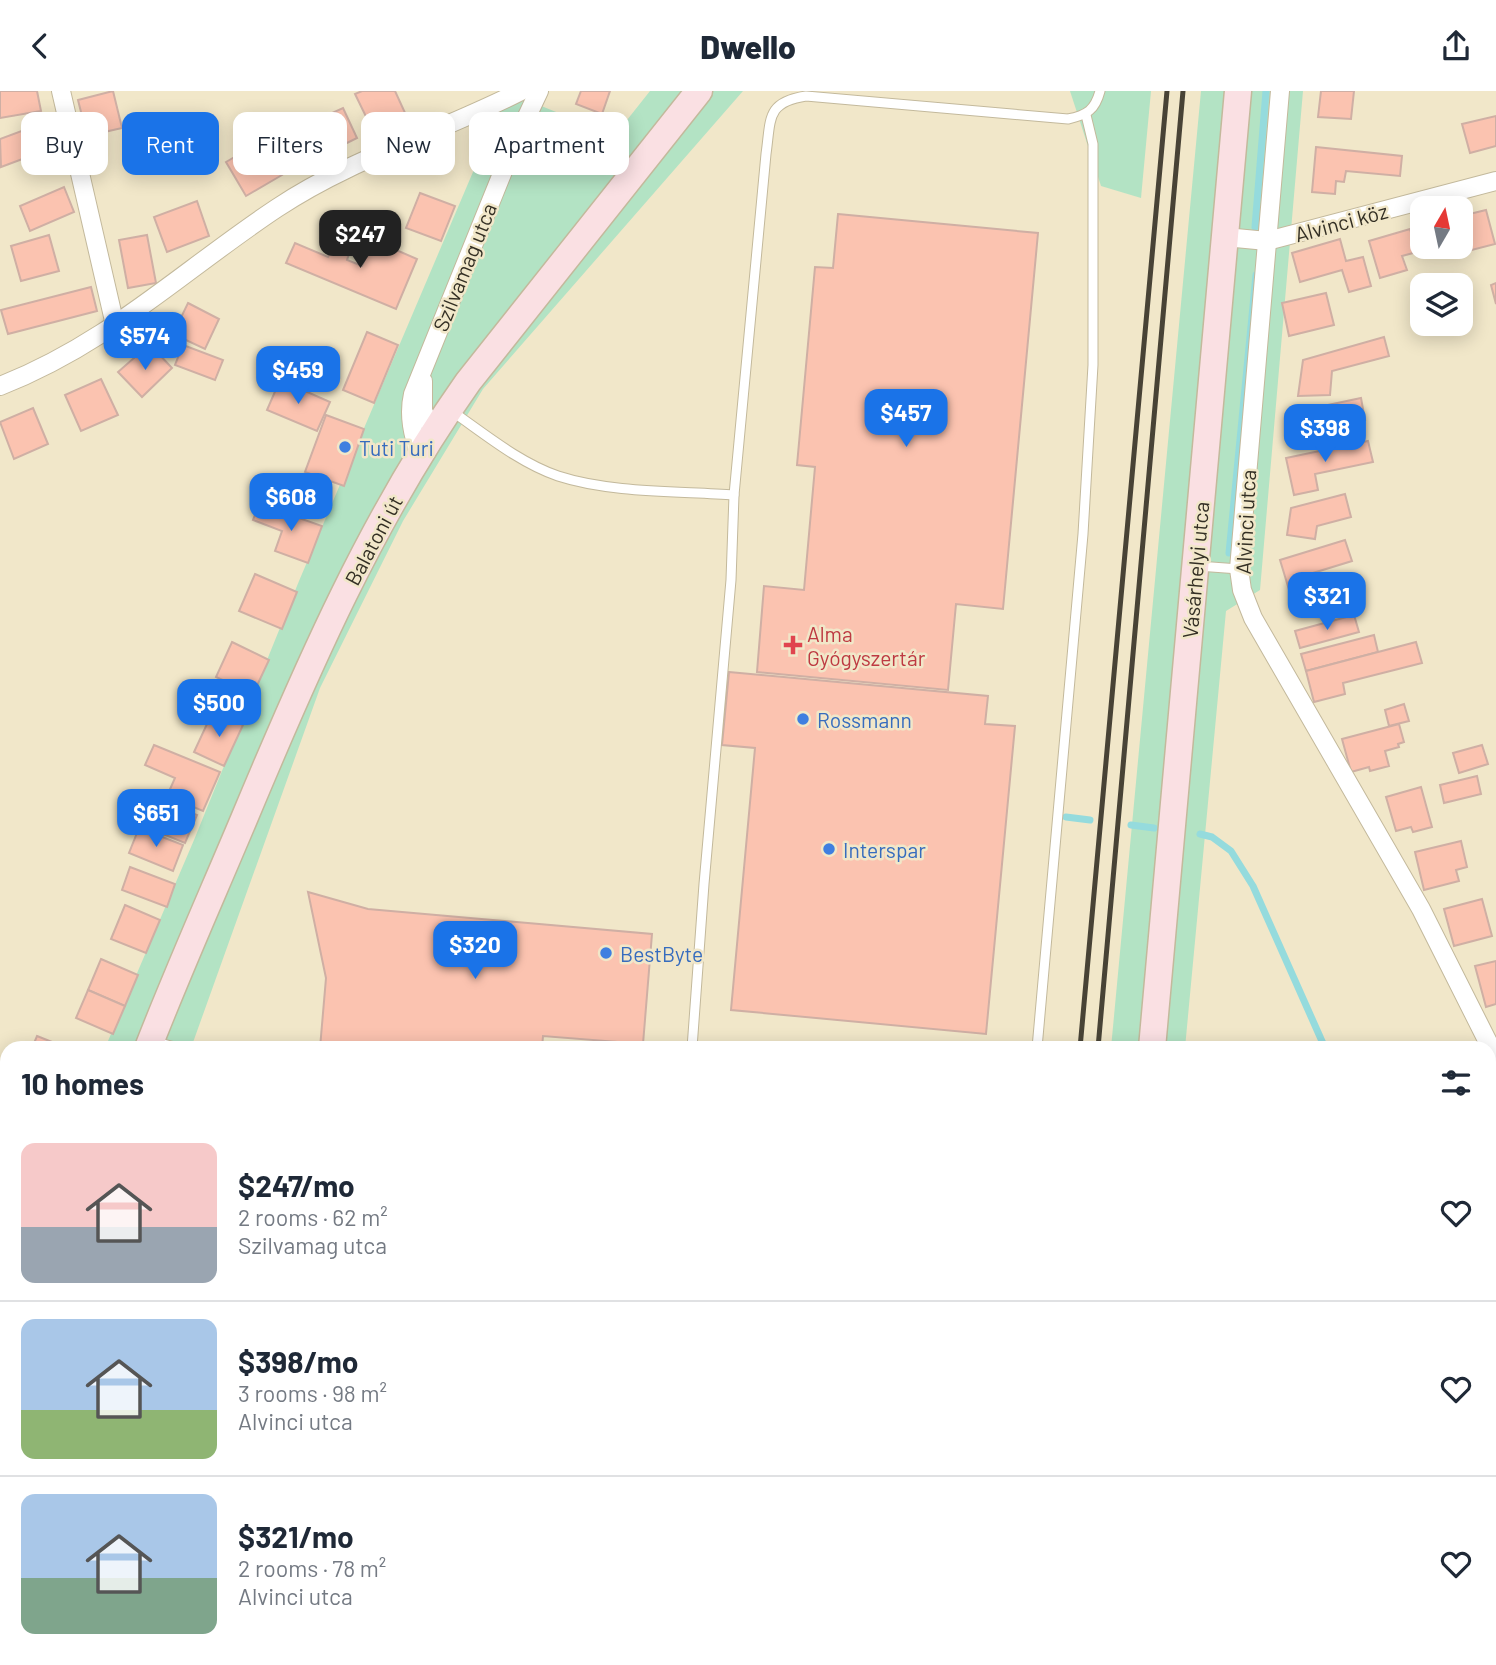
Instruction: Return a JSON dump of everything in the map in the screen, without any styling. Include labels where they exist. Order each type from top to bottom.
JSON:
[{"type":"main road","name":"Balatoni út","points":[[165,1041],[302,680],[375,533],[449,409],[699,91]]},
{"type":"main road","name":"Vásárhelyi utca","points":[[1153,1041],[1238,91]]},
{"type":"street","points":[[61,91],[115,325]]},
{"type":"street","points":[[0,386],[74,352],[146,305],[276,209],[322,181],[522,91]]},
{"type":"street","name":"Szilvamag utca","points":[[420,456],[411,429],[410,405],[514,144],[539,91]]},
{"type":"street","name":"Alvinci utca","points":[[1280,91],[1238,569],[1242,590],[1253,618],[1421,909],[1487,1041]]},
{"type":"street","name":"Alvinci köz","points":[[1226,237],[1267,241],[1496,181]]},
{"type":"street","name":"Szilvamag utca","points":[[424,367],[423,411],[433,432]]},
{"type":"lane","points":[[693,1041],[730,592],[734,495],[766,154],[776,106],[790,98],[806,96],[1068,119],[1086,115],[1097,103],[1100,91]]},
{"type":"lane","points":[[1038,1041],[1083,534],[1093,365],[1093,144],[1086,115]]},
{"type":"lane","points":[[449,409],[525,461],[557,475],[593,485],[734,495]]},
{"type":"lane","points":[[1195,565],[1238,569]]},
{"type":"green space","points":[[650,91],[743,91],[483,389],[403,521],[320,688],[194,1041],[108,1041],[194,840],[299,581],[472,175],[629,175],[629,117]]},
{"type":"green space","points":[[1070,91],[1151,91],[1141,198],[1101,186]]},
{"type":"green space","points":[[1201,91],[1303,91],[1260,590],[1226,611],[1186,1041],[1112,1041]]},
{"type":"green space","points":[[507,92],[556,112],[498,112]]},
{"type":"building","points":[[0,91],[37,91],[41,111],[21,112],[21,114],[0,118]]},
{"type":"building","points":[[113,91],[122,128],[108,131],[108,112],[81,112],[78,100]]},
{"type":"building","points":[[362,91],[395,91],[405,112],[364,112],[355,94]]},
{"type":"building","points":[[581,91],[610,91],[603,112],[576,104]]},
{"type":"building","points":[[1321,91],[1354,91],[1351,119],[1318,117]]},
{"type":"building","points":[[1496,116],[1496,146],[1470,153],[1462,124]]},
{"type":"building","points":[[347,117],[357,138],[347,143]]},
{"type":"building","points":[[21,131],[21,160],[1,167],[0,139]]},
{"type":"building","points":[[1316,147],[1402,156],[1400,176],[1346,171],[1344,182],[1336,181],[1335,194],[1312,192]]},
{"type":"building","points":[[233,158],[233,174],[226,162]]},
{"type":"building","points":[[234,175],[282,175],[246,196]]},
{"type":"building","points":[[64,187],[74,212],[30,231],[20,206]]},
{"type":"building","points":[[420,193],[455,206],[441,241],[406,228]]},
{"type":"building","points":[[197,201],[209,236],[167,252],[154,217]]},
{"type":"building","points":[[1486,210],[1495,244],[1474,249],[1474,213]]},
{"type":"building","points":[[838,214],[1038,233],[1003,609],[956,604],[948,690],[757,672],[764,586],[804,590],[815,467],[797,465],[815,267],[833,268]]},
{"type":"building","points":[[1410,229],[1410,254],[1402,256],[1407,270],[1380,278],[1369,241]]},
{"type":"building","points":[[49,235],[59,271],[21,281],[11,246]]},
{"type":"building","points":[[147,235],[156,283],[128,288],[119,240]]},
{"type":"building","points":[[1340,239],[1346,261],[1363,257],[1371,286],[1349,292],[1342,270],[1300,282],[1292,253]]},
{"type":"building","points":[[373,240],[417,259],[396,309],[286,263],[295,243],[328,257],[335,241],[351,248],[347,260],[362,266]]},
{"type":"building","points":[[1496,283],[1496,304],[1491,285]]},
{"type":"building","points":[[91,287],[97,311],[8,334],[1,310]]},
{"type":"building","points":[[1326,293],[1334,325],[1289,336],[1282,303]]},
{"type":"building","points":[[188,303],[219,319],[205,349],[173,334]]},
{"type":"building","points":[[367,332],[398,345],[374,403],[343,390]]},
{"type":"building","points":[[1384,337],[1389,356],[1332,371],[1330,395],[1298,396],[1303,360]]},
{"type":"building","points":[[183,345],[223,360],[215,380],[175,365]]},
{"type":"building","points":[[143,350],[149,356],[155,350],[172,368],[142,397],[118,372]]},
{"type":"building","points":[[101,379],[118,415],[81,431],[65,395]]},
{"type":"building","points":[[280,380],[330,402],[317,431],[267,410]]},
{"type":"building","points":[[1361,398],[1365,420],[1327,428],[1324,444],[1293,446],[1299,411]]},
{"type":"building","points":[[33,408],[48,444],[14,459],[0,422]]},
{"type":"building","points":[[326,415],[364,429],[344,486],[305,472]]},
{"type":"building","points":[[1368,441],[1373,462],[1315,474],[1318,490],[1294,495],[1286,458]]},
{"type":"building","points":[[1345,494],[1351,517],[1317,526],[1315,539],[1287,535],[1291,508]]},
{"type":"building","points":[[259,504],[322,526],[308,563],[275,551],[282,531],[253,520]]},
{"type":"building","points":[[1345,540],[1352,561],[1313,573],[1317,585],[1290,593],[1280,560]]},
{"type":"building","points":[[255,574],[297,592],[282,629],[239,611]]},
{"type":"building","points":[[1354,615],[1359,632],[1300,648],[1295,631]]},
{"type":"building","points":[[1374,635],[1378,652],[1306,671],[1301,654]]},
{"type":"building","points":[[232,642],[269,660],[253,694],[216,677]]},
{"type":"building","points":[[1416,642],[1422,663],[1343,683],[1345,694],[1314,702],[1306,671]]},
{"type":"building","points":[[729,672],[988,696],[985,724],[1015,726],[986,1034],[731,1010],[755,748],[722,745]]},
{"type":"building","points":[[1404,704],[1409,721],[1389,726],[1385,710]]},
{"type":"building","points":[[213,711],[243,725],[224,766],[194,752]]},
{"type":"building","points":[[1399,724],[1404,742],[1398,744],[1399,747],[1385,751],[1389,766],[1370,771],[1369,767],[1351,772],[1342,739]]},
{"type":"building","points":[[154,745],[220,772],[203,811],[167,796],[175,778],[145,765]]},
{"type":"building","points":[[1482,745],[1488,764],[1459,773],[1453,753]]},
{"type":"building","points":[[1477,776],[1481,794],[1444,803],[1440,785]]},
{"type":"building","points":[[1421,787],[1432,827],[1413,832],[1411,827],[1396,831],[1386,797]]},
{"type":"building","points":[[144,794],[197,815],[185,843],[133,822]]},
{"type":"building","points":[[139,828],[183,845],[173,871],[129,853]]},
{"type":"building","points":[[1461,841],[1467,867],[1456,870],[1459,881],[1424,890],[1415,852]]},
{"type":"building","points":[[130,867],[175,884],[167,907],[122,890]]},
{"type":"building","points":[[308,892],[368,909],[652,934],[643,1041],[543,1036],[543,1041],[321,1041],[326,978]]},
{"type":"building","points":[[1482,899],[1492,936],[1454,946],[1444,909]]},
{"type":"building","points":[[125,905],[160,920],[146,953],[111,939]]},
{"type":"building","points":[[101,959],[138,975],[125,1006],[88,990]]},
{"type":"building","points":[[1496,961],[1496,1004],[1486,1007],[1475,966]]},
{"type":"building","points":[[88,990],[125,1006],[113,1034],[76,1018]]},
{"type":"building","points":[[37,1036],[50,1041],[35,1041]]},
{"type":"waterway","points":[[1255,227],[1266,91]]},
{"type":"waterway","points":[[1229,553],[1256,275]]},
{"type":"waterway","points":[[1066,817],[1090,820]]},
{"type":"waterway","points":[[1131,825],[1154,828]]},
{"type":"waterway","points":[[1200,834],[1212,837],[1231,851],[1253,886],[1322,1041]]},
{"type":"railway","points":[[1081,1041],[1167,91]]},
{"type":"railway","points":[[1099,1041],[1183,91]]},
{"type":"place","name":"Tuti Turi","points":[[345,447]]},
{"type":"place","name":"Alma Gyógyszertár","points":[[793,645]]},
{"type":"place","name":"Rossmann","points":[[803,719]]},
{"type":"place","name":"Interspar","points":[[829,849]]},
{"type":"place","name":"BestByte","points":[[606,953]]}]
